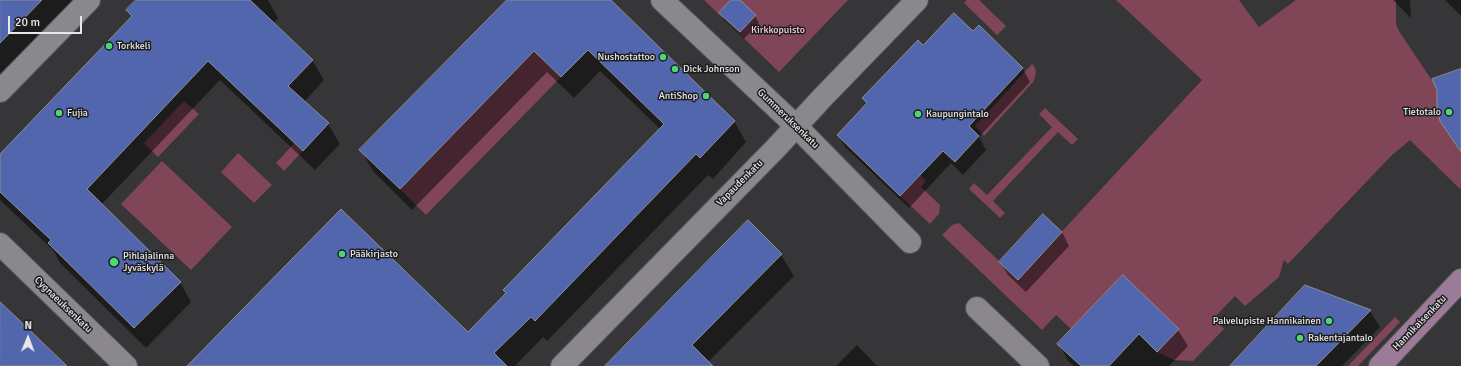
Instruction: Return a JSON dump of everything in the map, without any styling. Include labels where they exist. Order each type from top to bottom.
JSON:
[{"type":"main road","name":"Hannikaisenkatu","points":[[1380,366],[1461,280]]},
{"type":"street","points":[[0,91],[89,0]]},
{"type":"street","name":"Gummeruksenkatu","points":[[662,0],[796,126],[910,242]]},
{"type":"street","name":"Vapaudenkatu","points":[[562,366],[917,0]]},
{"type":"street","name":"Cygnaeuksenkatu","points":[[0,244],[126,366]]},
{"type":"street","points":[[977,308],[1038,366]]},
{"type":"green space","name":"Kirkkopuisto","points":[[704,0],[848,0],[779,72]]},
{"type":"green space","points":[[967,0],[979,0],[1006,26],[997,35],[964,3]]},
{"type":"green space","points":[[1116,0],[1239,0],[1259,27],[1296,0],[1396,0],[1396,24],[1399,31],[1435,85],[1437,90],[1437,109],[1440,121],[1461,152],[1460,189],[1410,140],[1391,156],[1288,264],[1284,260],[1279,277],[1245,306],[1235,296],[1214,318],[1224,329],[1193,361],[1174,360],[1157,352],[1179,329],[1123,275],[1071,329],[1056,315],[1042,330],[942,235],[952,225],[959,223],[1018,279],[1202,80]]},
{"type":"green space","points":[[534,51],[561,77],[426,215],[400,189]]},
{"type":"green space","points":[[1032,64],[1036,73],[1033,82],[984,136],[975,126]]},
{"type":"green space","points":[[184,101],[199,114],[158,157],[144,143]]},
{"type":"green space","points":[[1045,108],[1078,139],[1072,145],[1058,132],[993,201],[1005,213],[1000,218],[969,189],[974,183],[987,195],[1052,127],[1039,114]]},
{"type":"green space","points":[[320,115],[329,123],[284,171],[276,163]]},
{"type":"green space","points":[[238,153],[272,185],[254,203],[221,172]]},
{"type":"green space","points":[[162,161],[232,227],[191,270],[121,204]]},
{"type":"green space","points":[[920,175],[926,181],[921,187],[940,205],[939,214],[930,224],[900,196]]},
{"type":"green space","points":[[1395,317],[1400,322],[1358,366],[1348,366]]},
{"type":"building","points":[[0,0],[42,0],[0,43]]},
{"type":"building","points":[[136,0],[250,0],[313,60],[288,86],[329,123],[303,151],[208,61],[87,189],[181,282],[134,328],[48,243],[51,240],[0,192],[0,154],[132,16],[126,10]]},
{"type":"building","points":[[507,0],[611,0],[735,121],[700,158],[696,154],[535,321],[531,317],[494,353],[507,366],[187,366],[341,209],[468,332],[506,293],[503,290],[664,124],[588,50],[561,77],[534,51],[400,189],[359,150]]},
{"type":"building","points":[[731,0],[740,0],[756,15],[740,32],[719,13]]},
{"type":"building","name":"Kaupungintalo","points":[[954,13],[973,31],[979,25],[1023,68],[969,126],[979,136],[955,162],[943,151],[900,196],[837,135],[867,103],[862,98],[918,40],[923,45]]},
{"type":"building","name":"Tietotalo","points":[[1461,69],[1461,152],[1440,121],[1437,109],[1437,90],[1432,79]]},
{"type":"building","points":[[1043,214],[1062,232],[1018,280],[999,262]]},
{"type":"building","points":[[748,220],[782,254],[692,345],[713,366],[605,366]]},
{"type":"building","points":[[1123,275],[1179,329],[1157,352],[1139,334],[1109,366],[1081,366],[1057,344]]},
{"type":"building","name":"Rakentajantalo","points":[[1305,285],[1371,310],[1316,366],[1230,366]]},
{"type":"building","points":[[0,302],[17,318],[67,366],[0,366]]},
{"type":"place","name":"Torkkeli","points":[[109,46]]},
{"type":"place","name":"Nushostattoo","points":[[663,57]]},
{"type":"place","name":"Dick Johnson","points":[[675,69]]},
{"type":"place","name":"AntiShop","points":[[706,96]]},
{"type":"place","name":"Tietotalo","points":[[1449,112]]},
{"type":"place","name":"Fujia","points":[[59,113]]},
{"type":"place","name":"Kaupungintalo","points":[[918,114]]},
{"type":"place","name":"Pääkirjasto","points":[[342,254]]},
{"type":"place","name":"Pihlajalinna Jyväskylä","points":[[114,262]]},
{"type":"place","name":"Palvelupiste Hannikainen","points":[[1329,321]]},
{"type":"place","name":"Rakentajantalo","points":[[1300,338]]}]
